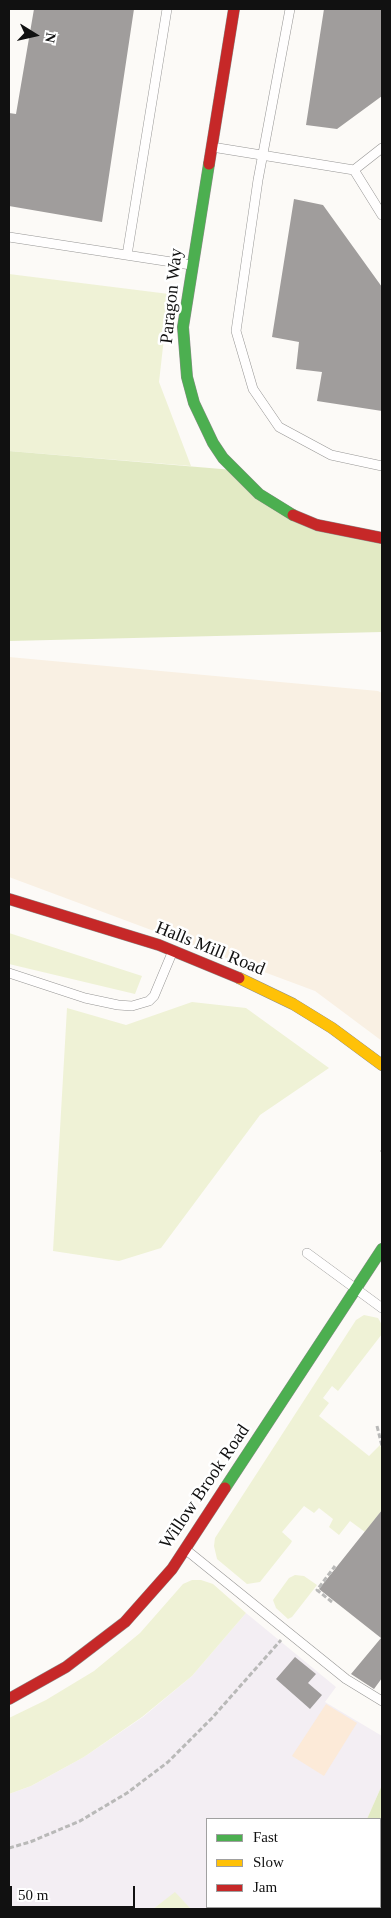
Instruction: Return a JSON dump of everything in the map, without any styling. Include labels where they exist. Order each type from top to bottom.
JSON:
[{"type":"street","name":"Paragon Way","points":[[234,9],[183,327],[187,377],[199,417],[223,458],[259,494],[286,512],[316,525],[382,538]]},
{"type":"street","name":"Halls Mill Road","points":[[9,898],[173,950],[293,1004],[332,1028],[382,1065]]},
{"type":"street","name":"Willow Brook Road","points":[[9,1698],[66,1667],[125,1622],[172,1569],[382,1249]]},
{"type":"lane","points":[[127,255],[167,9]]},
{"type":"lane","points":[[290,9],[262,155],[236,331],[253,389],[279,427],[331,455],[382,466]]},
{"type":"lane","points":[[211,147],[354,170],[382,148]]},
{"type":"lane","points":[[354,170],[382,215]]},
{"type":"lane","points":[[9,237],[192,266]]},
{"type":"lane","points":[[9,973],[85,998],[132,1006],[143,1004],[154,996],[173,950]]},
{"type":"lane","points":[[307,1252],[382,1308]]},
{"type":"lane","points":[[185,1549],[346,1679],[382,1701]]},
{"type":"path","points":[[377,1426],[382,1446]]},
{"type":"path","points":[[332,1602],[317,1590],[335,1566]]},
{"type":"path","points":[[9,1848],[30,1842],[80,1822],[126,1793],[168,1762],[212,1718],[288,1632]]},
{"type":"shaded area","points":[[9,657],[378,691],[382,693],[382,1041],[315,991],[9,877]]},
{"type":"shaded area","points":[[246,1613],[336,1687],[325,1702],[382,1736],[382,1785],[367,1818],[206,1818],[206,1908],[290,1909],[191,1909],[175,1893],[153,1909],[9,1909],[9,1794],[31,1786],[84,1757],[143,1717],[192,1676]]},
{"type":"green space","points":[[9,274],[169,294],[159,382],[191,466],[9,451]]},
{"type":"green space","points":[[9,451],[233,470],[316,527],[382,540],[382,632],[9,641]]},
{"type":"green space","points":[[9,933],[142,976],[135,994],[9,964]]},
{"type":"green space","points":[[192,1002],[246,1008],[329,1068],[260,1115],[161,1248],[119,1261],[53,1251],[67,1008],[126,1025]]},
{"type":"green space","points":[[364,1315],[378,1318],[382,1325],[382,1334],[338,1391],[332,1386],[323,1398],[329,1403],[319,1416],[369,1456],[380,1445],[382,1450],[382,1510],[365,1532],[350,1521],[339,1535],[329,1527],[333,1519],[319,1508],[314,1513],[304,1506],[282,1532],[292,1541],[291,1543],[260,1582],[247,1584],[217,1559],[214,1546],[215,1538],[356,1320]]},
{"type":"green space","points":[[295,1575],[304,1576],[317,1585],[292,1617],[288,1619],[276,1608],[273,1600],[289,1578]]},
{"type":"green space","points":[[192,1580],[201,1580],[213,1584],[246,1613],[192,1676],[142,1717],[84,1757],[31,1786],[9,1794],[9,1718],[46,1700],[94,1671],[140,1633],[183,1584]]},
{"type":"green space","points":[[382,1785],[381,1876],[381,1818],[367,1818]]},
{"type":"green space","points":[[381,1876],[382,1909],[290,1909],[381,1908]]},
{"type":"green space","points":[[175,1892],[191,1909],[153,1909]]},
{"type":"sand","points":[[326,1704],[357,1723],[324,1776],[292,1756]]},
{"type":"building","points":[[34,9],[134,9],[102,222],[9,206],[9,113],[16,114]]},
{"type":"building","points":[[324,9],[382,9],[382,96],[337,129],[306,125]]},
{"type":"building","points":[[294,199],[323,205],[382,287],[382,411],[317,401],[322,372],[296,369],[299,342],[272,337]]},
{"type":"building","points":[[382,1510],[382,1678],[374,1689],[351,1674],[381,1638],[319,1589]]},
{"type":"building","points":[[295,1657],[316,1674],[308,1683],[322,1695],[310,1709],[276,1679]]},
{"type":"traffic: fast","points":[[209,164],[183,327],[187,377],[194,403],[213,443],[223,458],[259,494],[293,515]]},
{"type":"traffic: fast","points":[[225,1488],[382,1249]]},
{"type":"traffic: slow","points":[[239,978],[293,1004],[332,1028],[382,1065]]},
{"type":"traffic: jam","points":[[209,164],[234,9]]},
{"type":"traffic: jam","points":[[293,515],[317,525],[382,538]]},
{"type":"traffic: jam","points":[[9,899],[159,945],[239,978]]},
{"type":"traffic: jam","points":[[9,1699],[66,1667],[125,1622],[172,1569],[225,1488]]}]
